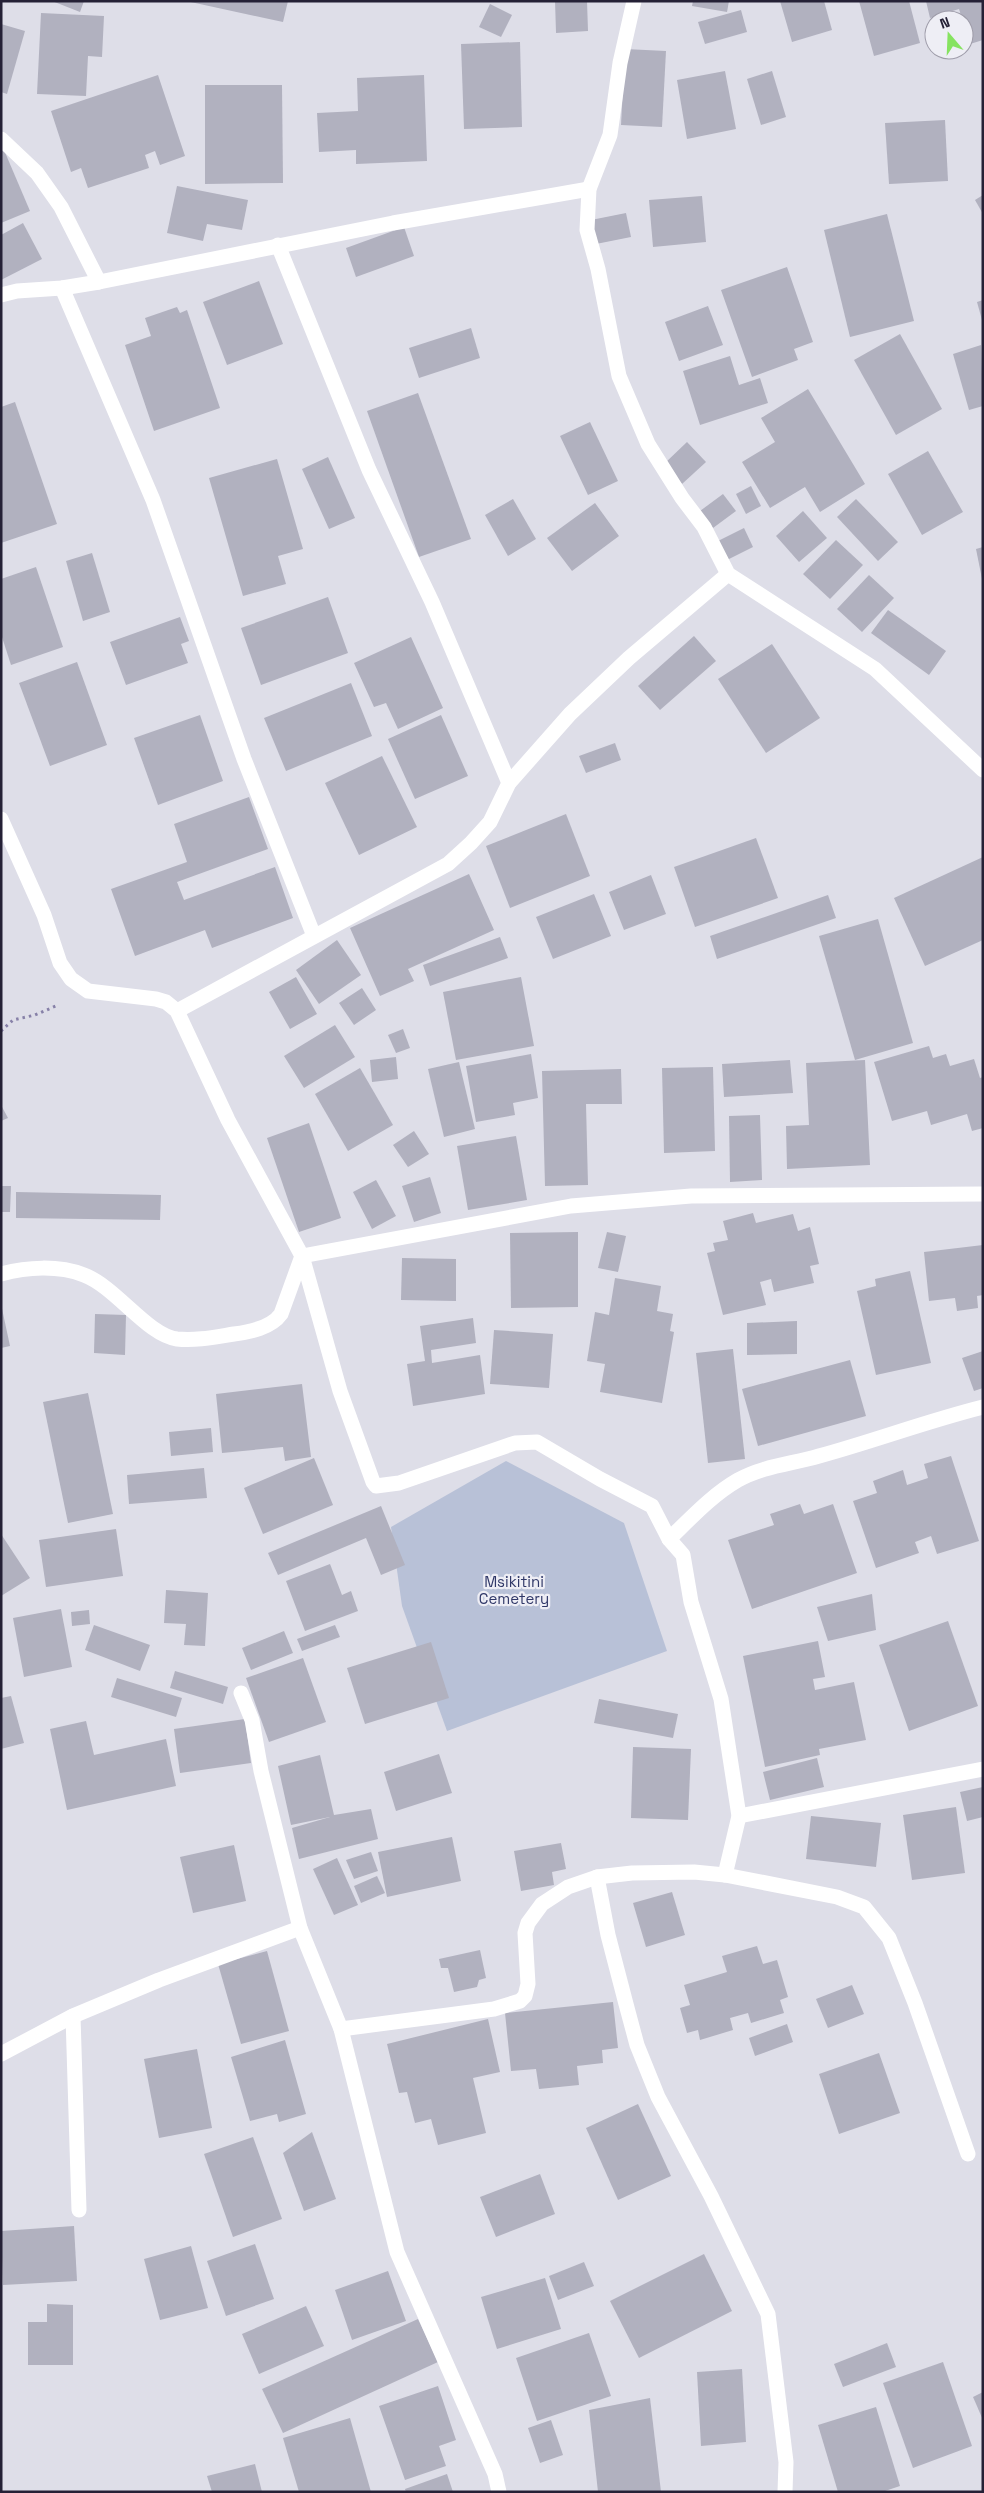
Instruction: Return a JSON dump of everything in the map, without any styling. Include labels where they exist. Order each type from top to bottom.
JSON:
[{"type":"street","points":[[634,1],[620,63],[610,135],[589,189],[587,230],[598,269],[619,376],[648,444],[682,498],[704,527],[728,574],[875,668],[983,770]]},
{"type":"street","points":[[1,139],[37,173],[61,207],[99,282]]},
{"type":"street","points":[[1,295],[17,290],[62,288],[99,282],[278,245],[589,189]]},
{"type":"street","points":[[278,245],[369,470],[428,593],[509,783]]},
{"type":"street","points":[[62,288],[152,500],[244,759],[314,936]]},
{"type":"street","points":[[178,1011],[448,864],[472,843],[490,822],[509,783],[570,714],[629,658],[728,574]]},
{"type":"street","points":[[1,819],[44,914],[60,963],[71,979],[88,991],[156,999],[166,1002],[178,1011],[228,1120],[302,1256],[340,1391],[370,1476],[376,1486],[399,1483],[515,1443],[537,1442],[600,1479],[652,1506],[669,1539],[683,1555],[691,1602],[721,1699],[739,1816],[725,1875]]},
{"type":"street","points":[[302,1256],[572,1206],[691,1196],[983,1194]]},
{"type":"street","points":[[1,1274],[20,1269],[64,1269],[85,1275],[105,1286],[158,1331],[176,1339],[202,1339],[244,1332],[276,1321],[281,1314],[302,1256]]},
{"type":"street","points":[[669,1539],[718,1493],[740,1479],[774,1466],[818,1457],[935,1419],[983,1407]]},
{"type":"street","points":[[241,1693],[252,1720],[261,1771],[300,1928],[341,2029],[397,2252],[495,2474],[499,2492]]},
{"type":"street","points":[[739,1816],[983,1769]]},
{"type":"street","points":[[341,2029],[494,2009],[520,2001],[525,1996],[528,1984],[525,1933],[528,1922],[535,1911],[568,1887],[597,1877],[632,1872],[694,1872],[725,1875],[837,1897],[864,1907],[889,1938],[915,2003],[968,2154]]},
{"type":"street","points":[[597,1877],[608,1935],[624,1996],[638,2044],[658,2097],[711,2196],[768,2314],[786,2462],[785,2492]]},
{"type":"street","points":[[1,2054],[72,2016],[160,1980],[300,1928]]},
{"type":"street","points":[[72,2016],[79,2210]]},
{"type":"path","points":[[1,1031],[13,1020],[35,1015],[88,991]]},
{"type":"green space","name":"Msikitini Cemetery","points":[[506,1461],[624,1523],[667,1651],[447,1731],[402,1606],[391,1527]]},
{"type":"building","points":[[52,1],[84,1],[80,12]]},
{"type":"building","points":[[186,1],[288,1],[283,22]]},
{"type":"building","points":[[555,1],[587,1],[588,31],[556,33]]},
{"type":"building","points":[[693,1],[729,1],[727,12],[692,6]]},
{"type":"building","points":[[780,1],[824,1],[832,30],[792,42]]},
{"type":"building","points":[[859,1],[909,1],[920,43],[874,56]]},
{"type":"building","points":[[926,1],[983,1],[983,40],[974,43],[974,10],[928,10]]},
{"type":"building","points":[[490,4],[512,15],[501,37],[479,27]]},
{"type":"building","points":[[741,10],[747,32],[705,44],[698,22]]},
{"type":"building","points":[[41,13],[104,16],[102,57],[88,56],[86,96],[37,94]]},
{"type":"building","points":[[1,24],[25,31],[7,94],[1,92]]},
{"type":"building","points":[[520,42],[522,127],[464,129],[461,44]]},
{"type":"building","points":[[625,49],[666,51],[662,127],[621,125]]},
{"type":"building","points":[[725,71],[736,129],[687,139],[677,80]]},
{"type":"building","points":[[772,71],[786,117],[761,125],[747,79]]},
{"type":"building","points":[[158,75],[185,156],[160,165],[155,151],[145,155],[149,168],[88,188],[81,168],[71,172],[51,111]]},
{"type":"building","points":[[424,75],[427,161],[356,164],[356,150],[319,152],[317,113],[358,111],[357,78]]},
{"type":"building","points":[[205,85],[282,85],[283,183],[205,184]]},
{"type":"building","points":[[945,120],[948,181],[889,184],[885,123]]},
{"type":"building","points":[[4,150],[30,211],[1,223],[1,151]]},
{"type":"building","points":[[177,186],[248,200],[242,230],[207,224],[203,241],[167,233]]},
{"type":"building","points":[[983,195],[983,214],[975,200]]},
{"type":"building","points":[[702,196],[706,242],[653,247],[649,200]]},
{"type":"building","points":[[626,213],[631,237],[596,244],[591,220]]},
{"type":"building","points":[[887,214],[914,321],[850,337],[824,230]]},
{"type":"building","points":[[23,223],[42,259],[1,280],[1,235]]},
{"type":"building","points":[[404,227],[414,256],[356,277],[346,248]]},
{"type":"building","points":[[787,267],[813,342],[794,349],[798,360],[752,377],[721,290]]},
{"type":"building","points":[[259,281],[283,344],[227,365],[203,302]]},
{"type":"building","points":[[983,300],[983,320],[982,320],[977,302]]},
{"type":"building","points":[[708,306],[723,345],[679,361],[665,322]]},
{"type":"building","points":[[177,307],[180,313],[187,310],[220,408],[154,431],[125,345],[151,336],[145,318]]},
{"type":"building","points":[[471,328],[480,358],[419,378],[409,348]]},
{"type":"building","points":[[900,334],[942,409],[896,435],[854,360]]},
{"type":"building","points":[[981,345],[983,406],[969,410],[953,354]]},
{"type":"building","points":[[730,356],[739,385],[760,378],[768,403],[700,425],[683,371]]},
{"type":"building","points":[[808,389],[865,484],[820,512],[805,487],[770,508],[742,462],[775,442],[761,418]]},
{"type":"building","points":[[418,393],[471,539],[419,557],[367,411]]},
{"type":"building","points":[[15,402],[57,524],[1,543],[1,407]]},
{"type":"building","points":[[590,422],[618,481],[588,495],[560,436]]},
{"type":"building","points":[[687,442],[706,462],[682,484],[664,464]]},
{"type":"building","points":[[928,451],[963,512],[922,535],[888,474]]},
{"type":"building","points":[[328,457],[355,518],[329,529],[302,469]]},
{"type":"building","points":[[277,459],[303,549],[278,556],[286,584],[243,596],[209,478]]},
{"type":"building","points":[[751,486],[761,506],[746,514],[736,494]]},
{"type":"building","points":[[723,494],[736,511],[713,528],[700,511]]},
{"type":"building","points":[[513,499],[536,539],[508,556],[485,515]]},
{"type":"building","points":[[856,499],[898,542],[878,561],[837,517]]},
{"type":"building","points":[[595,503],[619,536],[572,571],[547,538]]},
{"type":"building","points":[[803,511],[827,538],[799,562],[776,536]]},
{"type":"building","points":[[744,528],[753,547],[727,560],[718,541]]},
{"type":"building","points":[[836,540],[863,565],[830,599],[803,574]]},
{"type":"building","points":[[983,547],[983,579],[982,579],[976,549]]},
{"type":"building","points":[[92,553],[110,612],[83,621],[66,561]]},
{"type":"building","points":[[36,567],[63,647],[11,665],[1,634],[1,579]]},
{"type":"building","points":[[869,575],[894,598],[862,632],[837,609]]},
{"type":"building","points":[[328,597],[348,653],[261,685],[241,628]]},
{"type":"building","points":[[888,610],[946,651],[929,675],[871,633]]},
{"type":"building","points":[[180,617],[189,641],[181,644],[188,663],[126,685],[110,642]]},
{"type":"building","points":[[694,636],[716,661],[660,710],[638,686]]},
{"type":"building","points":[[411,637],[443,708],[398,729],[386,703],[374,707],[354,663]]},
{"type":"building","points":[[772,644],[820,718],[766,753],[718,679]]},
{"type":"building","points":[[77,662],[107,745],[50,766],[19,683]]},
{"type":"building","points":[[351,683],[372,736],[286,771],[264,718]]},
{"type":"building","points":[[200,715],[223,781],[158,805],[134,738]]},
{"type":"building","points":[[441,715],[468,776],[415,799],[388,739]]},
{"type":"building","points":[[615,743],[621,760],[586,773],[579,756]]},
{"type":"building","points":[[382,756],[417,827],[359,855],[325,783]]},
{"type":"building","points":[[249,797],[268,849],[177,882],[184,900],[275,867],[293,918],[212,948],[205,930],[135,956],[111,889],[187,862],[174,824]]},
{"type":"building","points":[[566,814],[590,876],[510,908],[486,846]]},
{"type":"building","points":[[756,838],[778,898],[695,927],[674,867]]},
{"type":"building","points":[[983,857],[983,940],[925,966],[894,898]]},
{"type":"building","points":[[469,874],[494,930],[408,969],[414,981],[380,996],[350,928]]},
{"type":"building","points":[[651,875],[666,914],[624,930],[609,892]]},
{"type":"building","points":[[594,894],[611,936],[553,959],[536,917]]},
{"type":"building","points":[[828,895],[836,918],[717,959],[710,936]]},
{"type":"building","points":[[878,919],[913,1043],[855,1060],[819,936]]},
{"type":"building","points":[[500,937],[508,958],[430,986],[423,965]]},
{"type":"building","points":[[337,940],[361,975],[319,1004],[296,970]]},
{"type":"building","points":[[296,977],[317,1014],[290,1029],[269,992]]},
{"type":"building","points":[[521,977],[534,1046],[456,1060],[443,992]]},
{"type":"building","points":[[362,988],[376,1010],[354,1025],[339,1003]]},
{"type":"building","points":[[335,1025],[355,1057],[304,1088],[284,1056]]},
{"type":"building","points":[[403,1029],[410,1048],[396,1053],[388,1035]]},
{"type":"building","points":[[929,1046],[933,1058],[946,1054],[950,1066],[974,1059],[980,1078],[983,1077],[983,1128],[972,1131],[967,1114],[931,1125],[927,1111],[892,1121],[874,1062]]},
{"type":"building","points":[[531,1054],[538,1098],[513,1103],[515,1115],[476,1122],[466,1066]]},
{"type":"building","points":[[396,1057],[398,1079],[372,1082],[370,1060]]},
{"type":"building","points":[[790,1060],[793,1093],[724,1097],[722,1064]]},
{"type":"building","points":[[865,1060],[870,1165],[787,1169],[786,1126],[809,1125],[806,1063]]},
{"type":"building","points":[[459,1062],[475,1129],[444,1137],[428,1069]]},
{"type":"building","points":[[713,1067],[715,1151],[664,1153],[662,1068]]},
{"type":"building","points":[[360,1068],[393,1125],[348,1151],[315,1094]]},
{"type":"building","points":[[621,1069],[622,1104],[586,1104],[588,1185],[545,1186],[542,1071]]},
{"type":"building","points":[[1,1105],[8,1118],[1,1121]]},
{"type":"building","points":[[760,1115],[762,1180],[730,1182],[729,1116]]},
{"type":"building","points":[[309,1123],[341,1218],[299,1232],[267,1138]]},
{"type":"building","points":[[414,1131],[429,1154],[408,1167],[393,1145]]},
{"type":"building","points":[[516,1136],[527,1200],[468,1210],[457,1146]]},
{"type":"building","points":[[430,1177],[441,1213],[414,1222],[402,1186]]},
{"type":"building","points":[[376,1180],[396,1216],[372,1229],[353,1192]]},
{"type":"building","points":[[1,1186],[11,1186],[10,1212],[1,1212]]},
{"type":"building","points":[[16,1192],[161,1195],[160,1220],[16,1218]]},
{"type":"building","points":[[753,1213],[756,1223],[793,1214],[798,1231],[810,1227],[819,1264],[810,1266],[814,1283],[774,1292],[771,1279],[760,1282],[766,1305],[723,1315],[707,1253],[715,1251],[713,1243],[728,1240],[723,1221]]},
{"type":"building","points":[[578,1232],[578,1307],[511,1308],[510,1233]]},
{"type":"building","points":[[607,1232],[626,1236],[618,1272],[598,1268]]},
{"type":"building","points":[[983,1245],[983,1295],[977,1296],[978,1308],[957,1311],[955,1298],[929,1301],[924,1252]]},
{"type":"building","points":[[402,1258],[456,1259],[456,1301],[401,1300]]},
{"type":"building","points":[[910,1271],[931,1363],[876,1375],[857,1291],[876,1286],[875,1279]]},
{"type":"building","points":[[615,1278],[661,1286],[657,1311],[673,1314],[670,1331],[674,1332],[662,1403],[600,1392],[605,1364],[587,1361],[595,1312],[609,1315]]},
{"type":"building","points":[[1,1304],[10,1346],[1,1348]]},
{"type":"building","points":[[95,1314],[126,1315],[125,1355],[94,1353]]},
{"type":"building","points":[[473,1318],[476,1343],[431,1350],[432,1363],[480,1355],[485,1394],[413,1406],[407,1364],[425,1361],[420,1326]]},
{"type":"building","points":[[797,1321],[797,1354],[747,1355],[747,1323]]},
{"type":"building","points":[[494,1330],[553,1334],[549,1388],[490,1384]]},
{"type":"building","points":[[733,1349],[745,1459],[708,1463],[696,1353]]},
{"type":"building","points":[[983,1351],[983,1388],[974,1391],[962,1358]]},
{"type":"building","points":[[850,1360],[866,1416],[758,1446],[742,1389]]},
{"type":"building","points":[[302,1384],[311,1457],[285,1461],[283,1447],[222,1453],[216,1394]]},
{"type":"building","points":[[88,1393],[113,1514],[68,1523],[43,1402]]},
{"type":"building","points":[[211,1428],[213,1452],[171,1456],[169,1432]]},
{"type":"building","points":[[951,1456],[979,1541],[937,1554],[931,1536],[915,1542],[919,1553],[876,1568],[853,1501],[877,1493],[873,1481],[903,1470],[907,1485],[928,1478],[924,1464]]},
{"type":"building","points":[[314,1458],[333,1505],[263,1534],[244,1488]]},
{"type":"building","points":[[204,1468],[207,1498],[129,1504],[127,1475]]},
{"type":"building","points":[[800,1504],[804,1514],[833,1504],[857,1573],[752,1609],[728,1540],[774,1525],[770,1514]]},
{"type":"building","points":[[381,1506],[405,1565],[381,1575],[366,1538],[278,1575],[268,1553]]},
{"type":"building","points":[[116,1529],[123,1576],[46,1587],[39,1540]]},
{"type":"building","points":[[1,1534],[30,1578],[1,1596]]},
{"type":"building","points":[[330,1564],[342,1595],[351,1591],[358,1611],[305,1631],[286,1581]]},
{"type":"building","points":[[166,1590],[208,1593],[205,1646],[184,1645],[186,1624],[164,1623]]},
{"type":"building","points":[[872,1594],[876,1630],[828,1641],[817,1607]]},
{"type":"building","points":[[61,1609],[72,1667],[24,1677],[13,1618]]},
{"type":"building","points":[[89,1610],[90,1624],[72,1626],[71,1612]]},
{"type":"building","points":[[948,1621],[978,1706],[909,1731],[879,1645]]},
{"type":"building","points":[[94,1625],[150,1645],[140,1671],[85,1650]]},
{"type":"building","points":[[335,1625],[340,1637],[302,1651],[297,1639]]},
{"type":"building","points":[[284,1631],[293,1653],[251,1670],[242,1648]]},
{"type":"building","points":[[818,1641],[825,1677],[813,1679],[815,1690],[854,1682],[866,1740],[819,1749],[820,1755],[765,1767],[743,1656]]},
{"type":"building","points":[[431,1642],[449,1698],[365,1724],[347,1668]]},
{"type":"building","points":[[303,1658],[326,1722],[269,1742],[246,1678]]},
{"type":"building","points":[[175,1671],[228,1687],[223,1704],[170,1688]]},
{"type":"building","points":[[117,1678],[182,1698],[176,1717],[111,1697]]},
{"type":"building","points":[[11,1696],[24,1743],[1,1749],[1,1698]]},
{"type":"building","points":[[599,1699],[678,1714],[673,1738],[594,1723]]},
{"type":"building","points":[[245,1719],[251,1763],[180,1773],[174,1729]]},
{"type":"building","points":[[86,1721],[94,1755],[166,1739],[176,1786],[67,1810],[50,1729]]},
{"type":"building","points":[[633,1747],[691,1749],[688,1820],[631,1818]]},
{"type":"building","points":[[439,1754],[452,1793],[396,1811],[384,1772]]},
{"type":"building","points":[[320,1755],[334,1815],[371,1809],[378,1839],[299,1859],[292,1828],[330,1817],[291,1825],[278,1766]]},
{"type":"building","points":[[817,1758],[824,1787],[770,1800],[763,1772]]},
{"type":"building","points":[[983,1787],[983,1817],[967,1821],[960,1792]]},
{"type":"building","points":[[956,1807],[965,1873],[912,1880],[903,1815]]},
{"type":"building","points":[[811,1816],[881,1823],[876,1867],[806,1859]]},
{"type":"building","points":[[452,1837],[461,1881],[387,1897],[378,1852]]},
{"type":"building","points":[[561,1843],[566,1869],[552,1872],[554,1885],[521,1891],[514,1851]]},
{"type":"building","points":[[234,1845],[246,1901],[193,1913],[180,1857]]},
{"type":"building","points":[[371,1852],[378,1871],[354,1879],[346,1860]]},
{"type":"building","points":[[337,1858],[358,1905],[334,1915],[313,1869]]},
{"type":"building","points":[[377,1876],[385,1893],[361,1903],[354,1886]]},
{"type":"building","points":[[672,1892],[685,1935],[646,1947],[633,1903]]},
{"type":"building","points":[[757,1946],[763,1964],[777,1960],[788,1997],[780,2000],[784,2013],[751,2023],[748,2013],[730,2018],[733,2030],[700,2040],[698,2030],[687,2033],[680,2008],[690,2005],[684,1985],[727,1972],[722,1956]]},
{"type":"building","points":[[480,1950],[486,1978],[479,1980],[477,1987],[454,1992],[448,1968],[441,1968],[439,1959]]},
{"type":"building","points":[[267,1951],[289,2031],[241,2044],[218,1964]]},
{"type":"building","points":[[852,1985],[864,2014],[828,2028],[816,1999]]},
{"type":"building","points":[[613,2002],[618,2048],[602,2050],[603,2063],[577,2066],[579,2085],[539,2089],[536,2069],[511,2071],[505,2013]]},
{"type":"building","points":[[488,2019],[500,2072],[473,2078],[486,2133],[438,2145],[431,2119],[415,2123],[407,2092],[399,2093],[387,2044]]},
{"type":"building","points":[[787,2024],[793,2042],[755,2056],[749,2038]]},
{"type":"building","points":[[285,2040],[306,2114],[279,2122],[277,2114],[250,2121],[231,2057]]},
{"type":"building","points":[[197,2049],[212,2128],[159,2138],[144,2059]]},
{"type":"building","points":[[879,2053],[900,2113],[839,2134],[819,2074]]},
{"type":"building","points":[[638,2104],[671,2176],[618,2200],[586,2128]]},
{"type":"building","points":[[312,2132],[336,2199],[304,2211],[283,2153]]},
{"type":"building","points":[[253,2137],[282,2219],[233,2237],[204,2154]]},
{"type":"building","points":[[540,2174],[555,2214],[496,2237],[480,2197]]},
{"type":"building","points":[[74,2226],[77,2281],[3,2285],[1,2231]]},
{"type":"building","points":[[255,2244],[274,2299],[226,2316],[207,2261]]},
{"type":"building","points":[[191,2246],[208,2308],[160,2320],[144,2259]]},
{"type":"building","points":[[704,2254],[732,2311],[639,2358],[610,2301]]},
{"type":"building","points":[[584,2262],[594,2286],[558,2300],[549,2276]]},
{"type":"building","points":[[388,2271],[406,2321],[352,2340],[335,2290]]},
{"type":"building","points":[[545,2278],[561,2329],[497,2349],[481,2297]]},
{"type":"building","points":[[47,2304],[73,2305],[73,2365],[28,2365],[28,2322],[47,2322]]},
{"type":"building","points":[[306,2306],[324,2346],[259,2374],[242,2334]]},
{"type":"building","points":[[418,2319],[438,2362],[283,2433],[262,2389]]},
{"type":"building","points":[[589,2333],[611,2396],[537,2421],[516,2358]]},
{"type":"building","points":[[887,2343],[896,2367],[843,2387],[834,2364]]},
{"type":"building","points":[[943,2362],[972,2446],[913,2468],[883,2383]]},
{"type":"building","points":[[742,2369],[746,2442],[701,2446],[697,2372]]},
{"type":"building","points":[[438,2386],[456,2440],[439,2446],[446,2466],[405,2480],[379,2406]]},
{"type":"building","points":[[983,2392],[983,2420],[973,2397]]},
{"type":"building","points":[[650,2398],[661,2492],[598,2492],[589,2410]]},
{"type":"building","points":[[876,2407],[900,2486],[882,2492],[838,2492],[818,2425]]},
{"type":"building","points":[[350,2418],[371,2492],[299,2492],[283,2438]]},
{"type":"building","points":[[551,2420],[563,2455],[540,2463],[528,2428]]},
{"type":"building","points":[[255,2464],[262,2492],[212,2492],[207,2476]]},
{"type":"building","points":[[447,2474],[453,2492],[406,2492],[405,2489]]}]
